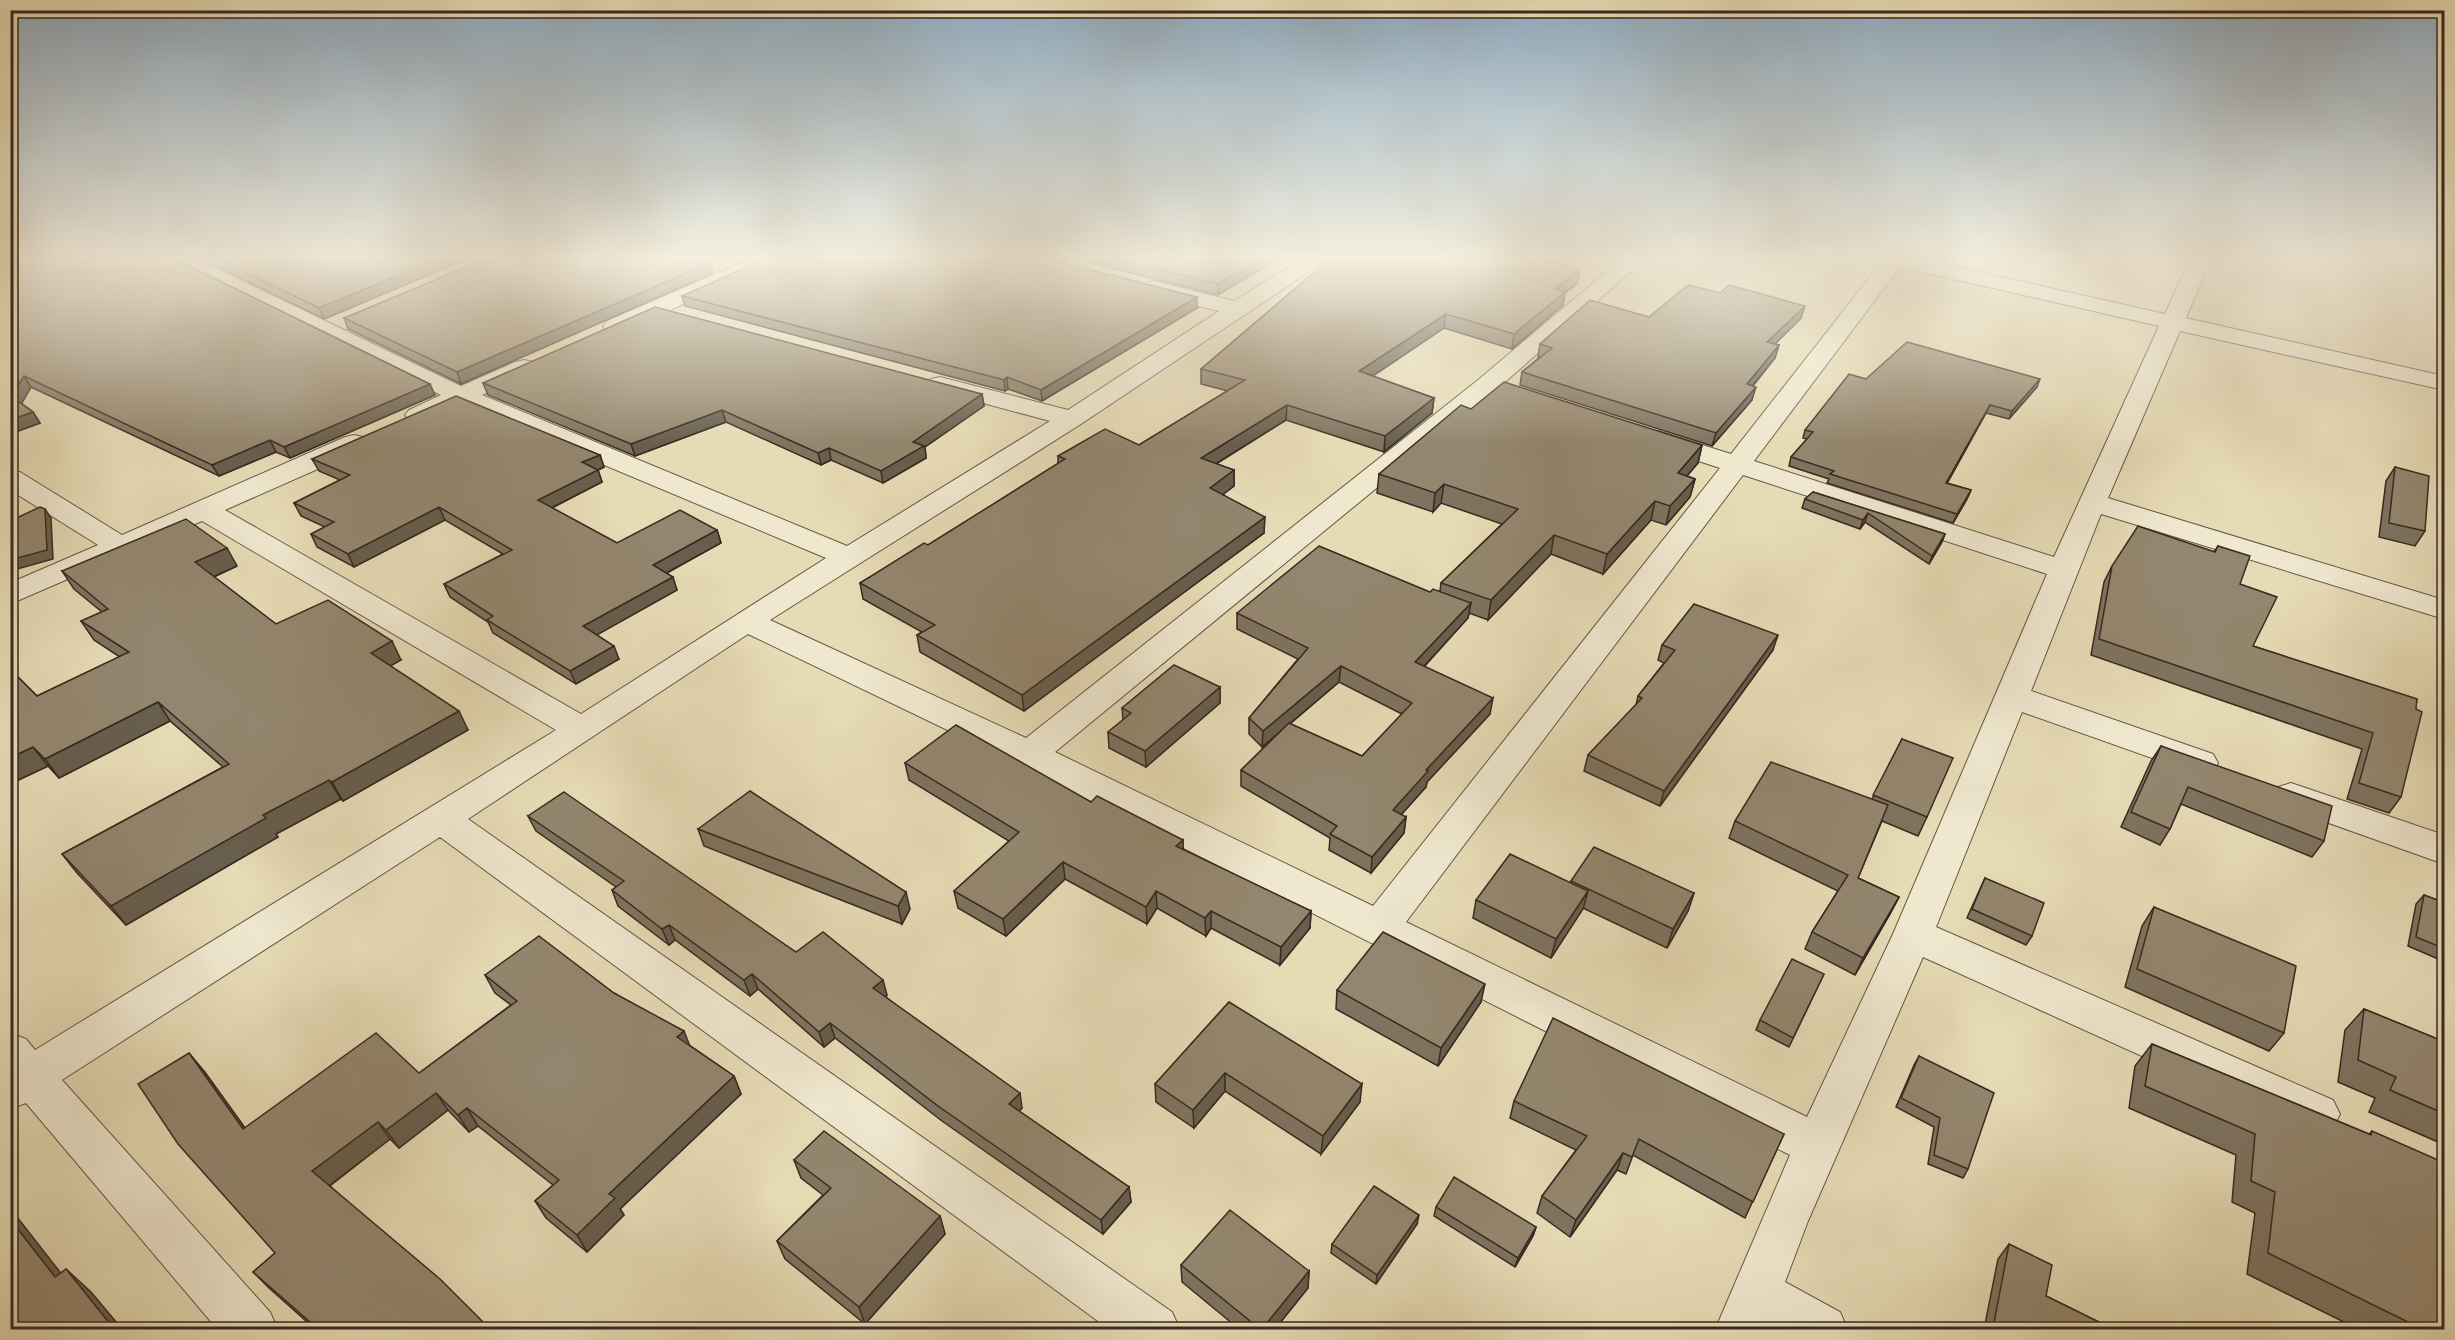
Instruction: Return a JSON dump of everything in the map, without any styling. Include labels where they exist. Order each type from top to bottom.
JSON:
[{"type":"street","points":[[322,320],[462,396],[849,557]]},
{"type":"street","points":[[590,338],[629,320]]},
{"type":"street","points":[[252,1329],[18,1072],[441,819],[582,730],[746,621],[1072,419],[1221,320]]},
{"type":"street","points":[[1029,754],[1487,385],[1564,320]]},
{"type":"street","points":[[1379,928],[1740,465],[1846,320]]},
{"type":"street","points":[[2157,320],[2445,383]]},
{"type":"street","points":[[1822,1329],[1748,1312],[1784,1221],[1913,934],[2092,502],[2174,320]]},
{"type":"street","points":[[10,596],[547,357]]},
{"type":"street","points":[[914,377],[1072,419]]},
{"type":"street","points":[[1487,385],[1520,395]]},
{"type":"street","points":[[1630,430],[2064,570]]},
{"type":"street","points":[[10,478],[121,547]]},
{"type":"street","points":[[2092,502],[2445,610]]},
{"type":"street","points":[[204,510],[582,730]]},
{"type":"street","points":[[746,621],[1029,754],[1819,1146]]},
{"type":"street","points":[[2012,696],[2445,850]]},
{"type":"street","points":[[441,819],[1154,1329]]},
{"type":"street","points":[[1913,934],[2358,1132]]},
{"type":"building","points":[[10,320],[299,320],[430,384],[284,447],[270,440],[212,465],[24,376],[11,396],[33,412],[10,420]]},
{"type":"building","points":[[347,320],[579,320],[457,372]]},
{"type":"building","points":[[627,320],[702,320],[982,394],[913,442],[924,446],[881,471],[829,448],[818,453],[722,410],[631,444],[483,383]]},
{"type":"building","points":[[772,320],[1159,320],[1041,390],[1007,377],[1004,380]]},
{"type":"building","points":[[1259,320],[1438,320],[1359,371],[1434,398],[1385,436],[1287,405],[1201,458],[1234,470],[1210,488],[1265,517],[1022,695],[917,635],[935,625],[860,583],[924,543],[928,545],[1065,459],[1058,456],[1105,429],[1139,445],[1245,380],[1201,369]]},
{"type":"building","points":[[1465,320],[1532,320],[1514,334]]},
{"type":"building","points":[[1568,320],[1791,320],[1767,342],[1779,345],[1747,384],[1756,387],[1716,433],[1522,372],[1552,348],[1540,344]]},
{"type":"building","points":[[1907,342],[2040,379],[2012,411],[1990,405],[1946,483],[1971,490],[1957,514],[1830,474],[1834,471],[1791,457],[1813,432],[1805,430],[1849,374],[1866,379]]},
{"type":"building","points":[[1504,382],[1702,445],[1678,473],[1695,479],[1670,506],[1655,501],[1607,554],[1554,535],[1491,600],[1441,583],[1518,509],[1444,484],[1435,493],[1379,474],[1461,405],[1471,409]]},
{"type":"building","points":[[456,396],[600,455],[582,462],[598,470],[538,500],[617,543],[680,510],[717,530],[653,565],[673,577],[583,626],[614,646],[570,671],[487,620],[493,616],[444,584],[512,550],[439,507],[348,554],[311,534],[334,522],[294,503],[350,475],[312,459]]},
{"type":"building","points":[[2395,467],[2429,476],[2425,531],[2389,523]]},
{"type":"building","points":[[1813,492],[1945,534],[1932,556],[1868,513],[1863,520],[1805,499]]},
{"type":"building","points":[[40,507],[45,509],[47,550],[10,560],[10,521]]},
{"type":"building","points":[[186,519],[227,548],[195,562],[276,624],[328,600],[392,641],[371,653],[459,711],[332,782],[329,780],[263,815],[266,818],[111,906],[62,854],[229,764],[158,702],[45,759],[33,747],[10,758],[10,669],[37,696],[129,652],[81,621],[108,609],[62,571]]},
{"type":"building","points":[[2138,526],[2215,552],[2218,546],[2250,556],[2240,584],[2277,597],[2253,646],[2417,699],[2416,709],[2422,712],[2401,797],[2359,783],[2373,733],[2099,639],[2112,566]]},
{"type":"building","points":[[1319,546],[1430,592],[1433,589],[1471,603],[1415,662],[1493,698],[1426,770],[1428,771],[1393,810],[1406,817],[1372,857],[1330,834],[1337,826],[1241,770],[1289,723],[1362,756],[1412,703],[1341,666],[1263,731],[1249,718],[1308,648],[1237,613]]},
{"type":"building","points":[[1694,604],[1778,635],[1664,791],[1588,755],[1642,698],[1638,696],[1675,650],[1662,645]]},
{"type":"building","points":[[1174,665],[1220,687],[1145,751],[1108,732],[1131,713],[1122,708]]},
{"type":"building","points":[[956,725],[1091,802],[1097,796],[1183,840],[1176,846],[1311,911],[1281,947],[1211,911],[1205,918],[1156,891],[1146,907],[1063,862],[1003,919],[954,891],[1019,832],[905,763]]},
{"type":"building","points":[[1902,739],[1953,758],[1927,817],[1873,795]]},
{"type":"building","points":[[2161,746],[2332,806],[2324,841],[2188,787],[2170,829],[2131,812]]},
{"type":"building","points":[[1771,762],[1888,805],[1858,878],[1899,897],[1863,958],[1812,932],[1848,875],[1735,821]]},
{"type":"building","points":[[750,791],[906,892],[898,906],[698,829]]},
{"type":"building","points":[[564,792],[796,952],[823,932],[883,980],[873,988],[1020,1093],[1009,1104],[1129,1187],[1101,1220],[938,1106],[830,1023],[819,1032],[752,974],[744,980],[669,925],[662,929],[612,890],[624,881],[528,816]]},
{"type":"building","points":[[1594,847],[1694,893],[1673,929],[1571,881]]},
{"type":"building","points":[[1510,854],[1588,891],[1556,939],[1476,900]]},
{"type":"building","points":[[1985,878],[2044,903],[2032,936],[1972,909]]},
{"type":"building","points":[[2424,895],[2445,903],[2445,949],[2416,937]]},
{"type":"building","points":[[2154,907],[2296,966],[2284,1033],[2137,969]]},
{"type":"building","points":[[1383,932],[1485,984],[1441,1048],[1337,990]]},
{"type":"building","points":[[539,936],[614,993],[684,1031],[677,1037],[734,1076],[609,1194],[615,1198],[577,1235],[535,1201],[559,1180],[467,1108],[458,1115],[436,1093],[386,1130],[378,1122],[312,1171],[440,1279],[490,1329],[318,1329],[253,1272],[275,1253],[178,1144],[138,1084],[189,1053],[243,1129],[376,1033],[419,1073],[517,1001],[485,975]]},
{"type":"building","points":[[1792,959],[1824,974],[1793,1038],[1760,1020]]},
{"type":"building","points":[[1229,1002],[1362,1084],[1323,1136],[1225,1073],[1193,1110],[1155,1084]]},
{"type":"building","points":[[2364,1009],[2445,1042],[2445,1114],[2390,1090],[2396,1077],[2358,1060]]},
{"type":"building","points":[[1553,1018],[1784,1134],[1753,1202],[1639,1139],[1632,1157],[1623,1153],[1576,1220],[1542,1196],[1587,1136],[1514,1101]]},
{"type":"building","points":[[2152,1044],[2371,1135],[2372,1131],[2445,1163],[2444,1329],[2422,1329],[2268,1253],[2275,1192],[2251,1181],[2255,1134],[2145,1086]]},
{"type":"building","points":[[1919,1056],[1994,1093],[1968,1169],[1934,1155],[1940,1118],[1901,1098]]},
{"type":"building","points":[[824,1131],[940,1216],[859,1307],[777,1241],[831,1188],[794,1160]]},
{"type":"building","points":[[1454,1177],[1536,1227],[1518,1258],[1436,1207]]},
{"type":"building","points":[[1374,1186],[1419,1215],[1377,1275],[1332,1244]]},
{"type":"building","points":[[1230,1210],[1309,1271],[1262,1329],[1181,1265]]},
{"type":"building","points":[[10,1219],[55,1277],[66,1269],[114,1329],[10,1329]]},
{"type":"building","points":[[2009,1244],[2052,1265],[2046,1296],[2113,1329],[1993,1328]]}]
